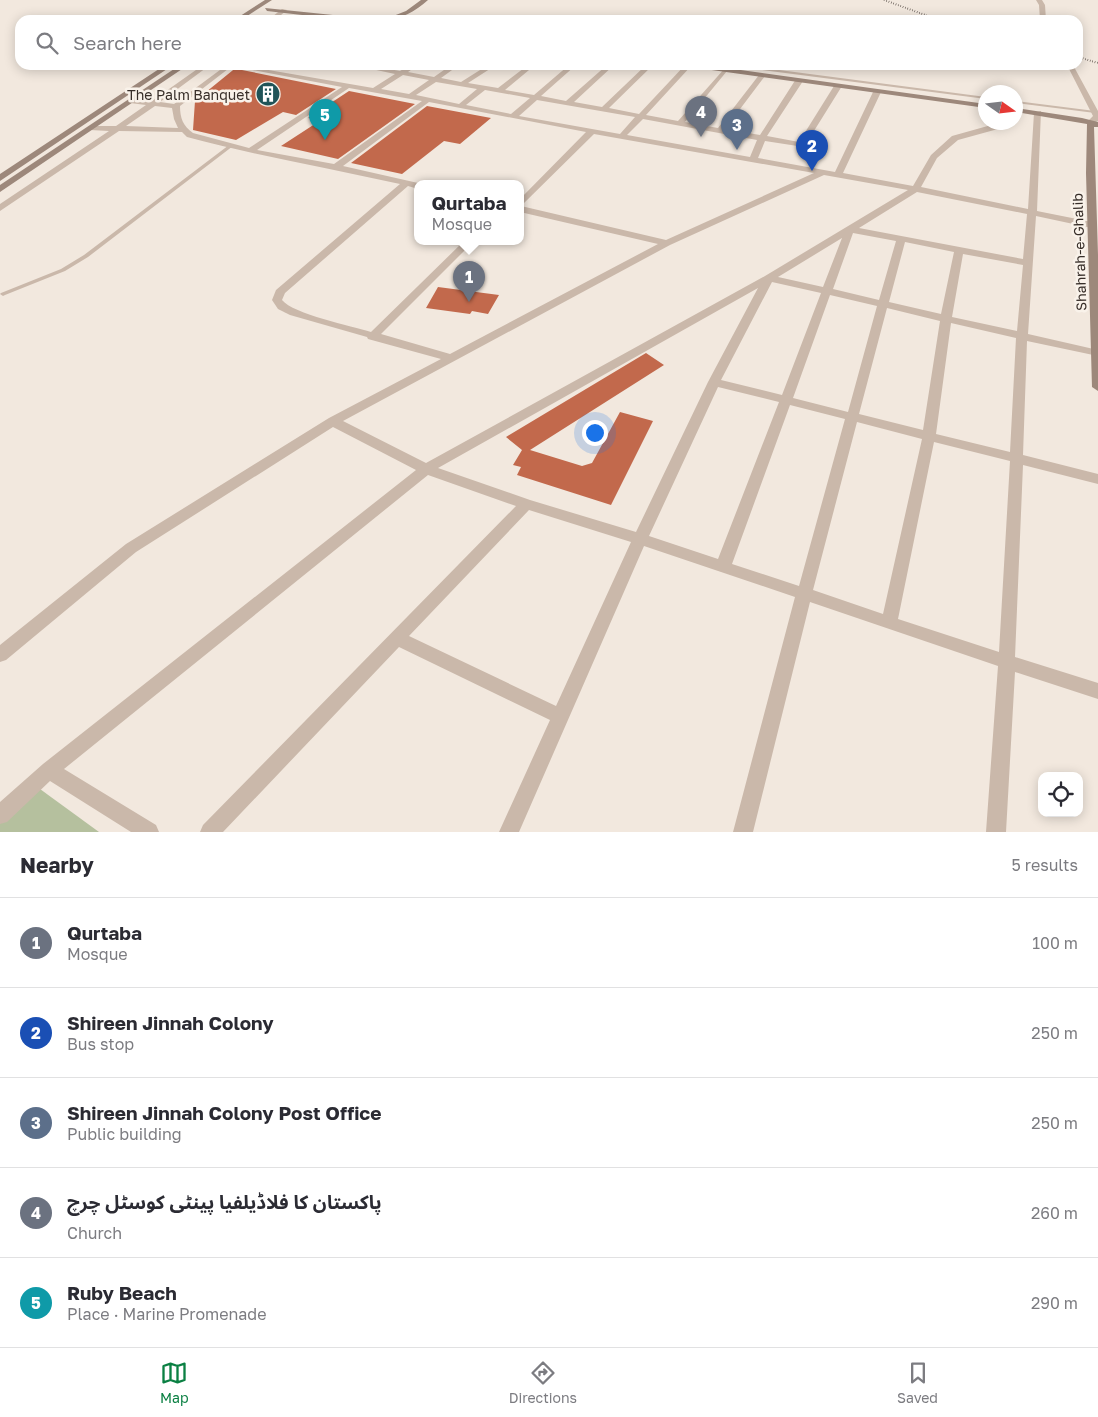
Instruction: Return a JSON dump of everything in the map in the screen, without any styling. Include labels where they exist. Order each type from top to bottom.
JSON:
[{"type":"main road","points":[[245,15],[269,0]]},
{"type":"main road","points":[[400,15],[408,12],[424,0]]},
{"type":"main road","points":[[258,15],[277,2]]},
{"type":"main road","points":[[267,9],[323,15]]},
{"type":"main road","points":[[0,178],[162,70]]},
{"type":"main road","points":[[0,189],[178,70]]},
{"type":"main road","points":[[736,70],[761,76],[978,105]]},
{"type":"main road","points":[[1023,112],[1094,123]]},
{"type":"main road","name":"Shahrah-e-Ghalib","points":[[1094,123],[1090,126],[1094,140],[1092,225],[1098,387]]},
{"type":"street","points":[[1039,0],[1042,5],[1043,15]]},
{"type":"street","points":[[278,15],[284,10]]},
{"type":"street","points":[[0,208],[118,129],[200,70]]},
{"type":"street","points":[[223,70],[184,98],[176,106],[177,121],[182,130],[190,136],[204,141],[336,167],[414,185]]},
{"type":"street","points":[[286,70],[348,86],[916,189],[1092,225]]},
{"type":"street","points":[[390,70],[801,145],[838,86]]},
{"type":"street","points":[[374,90],[407,70]]},
{"type":"street","points":[[410,96],[448,70]]},
{"type":"street","points":[[462,84],[486,70]]},
{"type":"street","points":[[499,91],[526,70]]},
{"type":"street","points":[[513,117],[567,70]]},
{"type":"street","points":[[568,103],[605,70]]},
{"type":"street","points":[[603,110],[645,70]]},
{"type":"street","points":[[623,135],[639,116],[685,70]]},
{"type":"street","points":[[680,123],[726,70]]},
{"type":"street","points":[[1073,70],[1095,112],[1097,119],[1094,123]]},
{"type":"street","points":[[720,130],[761,76]]},
{"type":"street","points":[[753,159],[762,138],[799,81]]},
{"type":"street","points":[[250,151],[348,86]]},
{"type":"street","points":[[461,106],[483,88]]},
{"type":"street","points":[[838,175],[877,92]]},
{"type":"street","points":[[133,101],[176,106]]},
{"type":"street","points":[[336,167],[426,101]]},
{"type":"street","points":[[996,832],[1007,662],[1022,336],[1032,212],[1037,115],[1023,119]]},
{"type":"street","points":[[92,128],[182,130]]},
{"type":"street","points":[[0,815],[49,770],[426,469],[769,278],[916,189],[934,157],[955,138],[984,130]]},
{"type":"street","points":[[524,200],[592,131]]},
{"type":"street","points":[[0,655],[130,548],[333,421],[666,243],[824,172]]},
{"type":"street","points":[[406,184],[280,292],[277,300],[282,307],[294,313],[372,337],[451,358]]},
{"type":"street","points":[[524,210],[666,243]]},
{"type":"street","points":[[850,229],[1028,263]]},
{"type":"street","points":[[723,567],[850,229]]},
{"type":"street","points":[[742,832],[804,594],[901,239]]},
{"type":"street","points":[[372,337],[465,245]]},
{"type":"street","points":[[889,622],[928,436],[959,250]]},
{"type":"street","points":[[769,278],[1096,353]]},
{"type":"street","points":[[509,832],[640,539],[714,382],[769,278]]},
{"type":"street","points":[[714,382],[1098,479]]},
{"type":"street","points":[[333,421],[426,469],[526,504],[640,539],[1098,691]]},
{"type":"street","points":[[210,832],[526,504]]},
{"type":"street","points":[[398,639],[561,717]]},
{"type":"street","points":[[49,770],[149,832]]},
{"type":"lane","points":[[745,70],[978,97]]},
{"type":"lane","points":[[1023,103],[1095,112]]},
{"type":"lane","points":[[3,294],[64,270],[86,256],[231,146]]},
{"type":"green space","points":[[29,781],[99,832],[0,832],[0,808]]},
{"type":"building","points":[[233,70],[242,70],[336,89],[296,115],[283,112],[236,140],[193,130],[195,101]]},
{"type":"building","points":[[349,91],[415,104],[338,159],[281,146],[321,120],[308,118]]},
{"type":"building","points":[[427,106],[491,118],[460,144],[444,141],[402,174],[351,163]]},
{"type":"building","points":[[438,287],[499,295],[488,314],[472,311],[470,314],[426,308]]},
{"type":"building","points":[[646,353],[664,365],[530,450],[582,466],[592,463],[620,412],[653,421],[611,505],[517,475],[521,467],[513,465],[522,450],[506,437]]},
{"type":"railway","points":[[884,0],[925,15]]},
{"type":"railway","points":[[1083,58],[1098,63]]},
{"type":"place","name":"The Palm Banquet","points":[[268,94]]},
{"type":"place","name":"پاکستان کا فلاڈیلفیا پینٹی کوسٹل چرچ","points":[[701,137]]},
{"type":"place","name":"Ruby Beach","points":[[325,140]]},
{"type":"place","name":"Shireen Jinnah Colony Post Office","points":[[737,150]]},
{"type":"place","name":"Shireen Jinnah Colony","points":[[812,171]]},
{"type":"place","name":"Qurtaba","points":[[469,302]]}]
